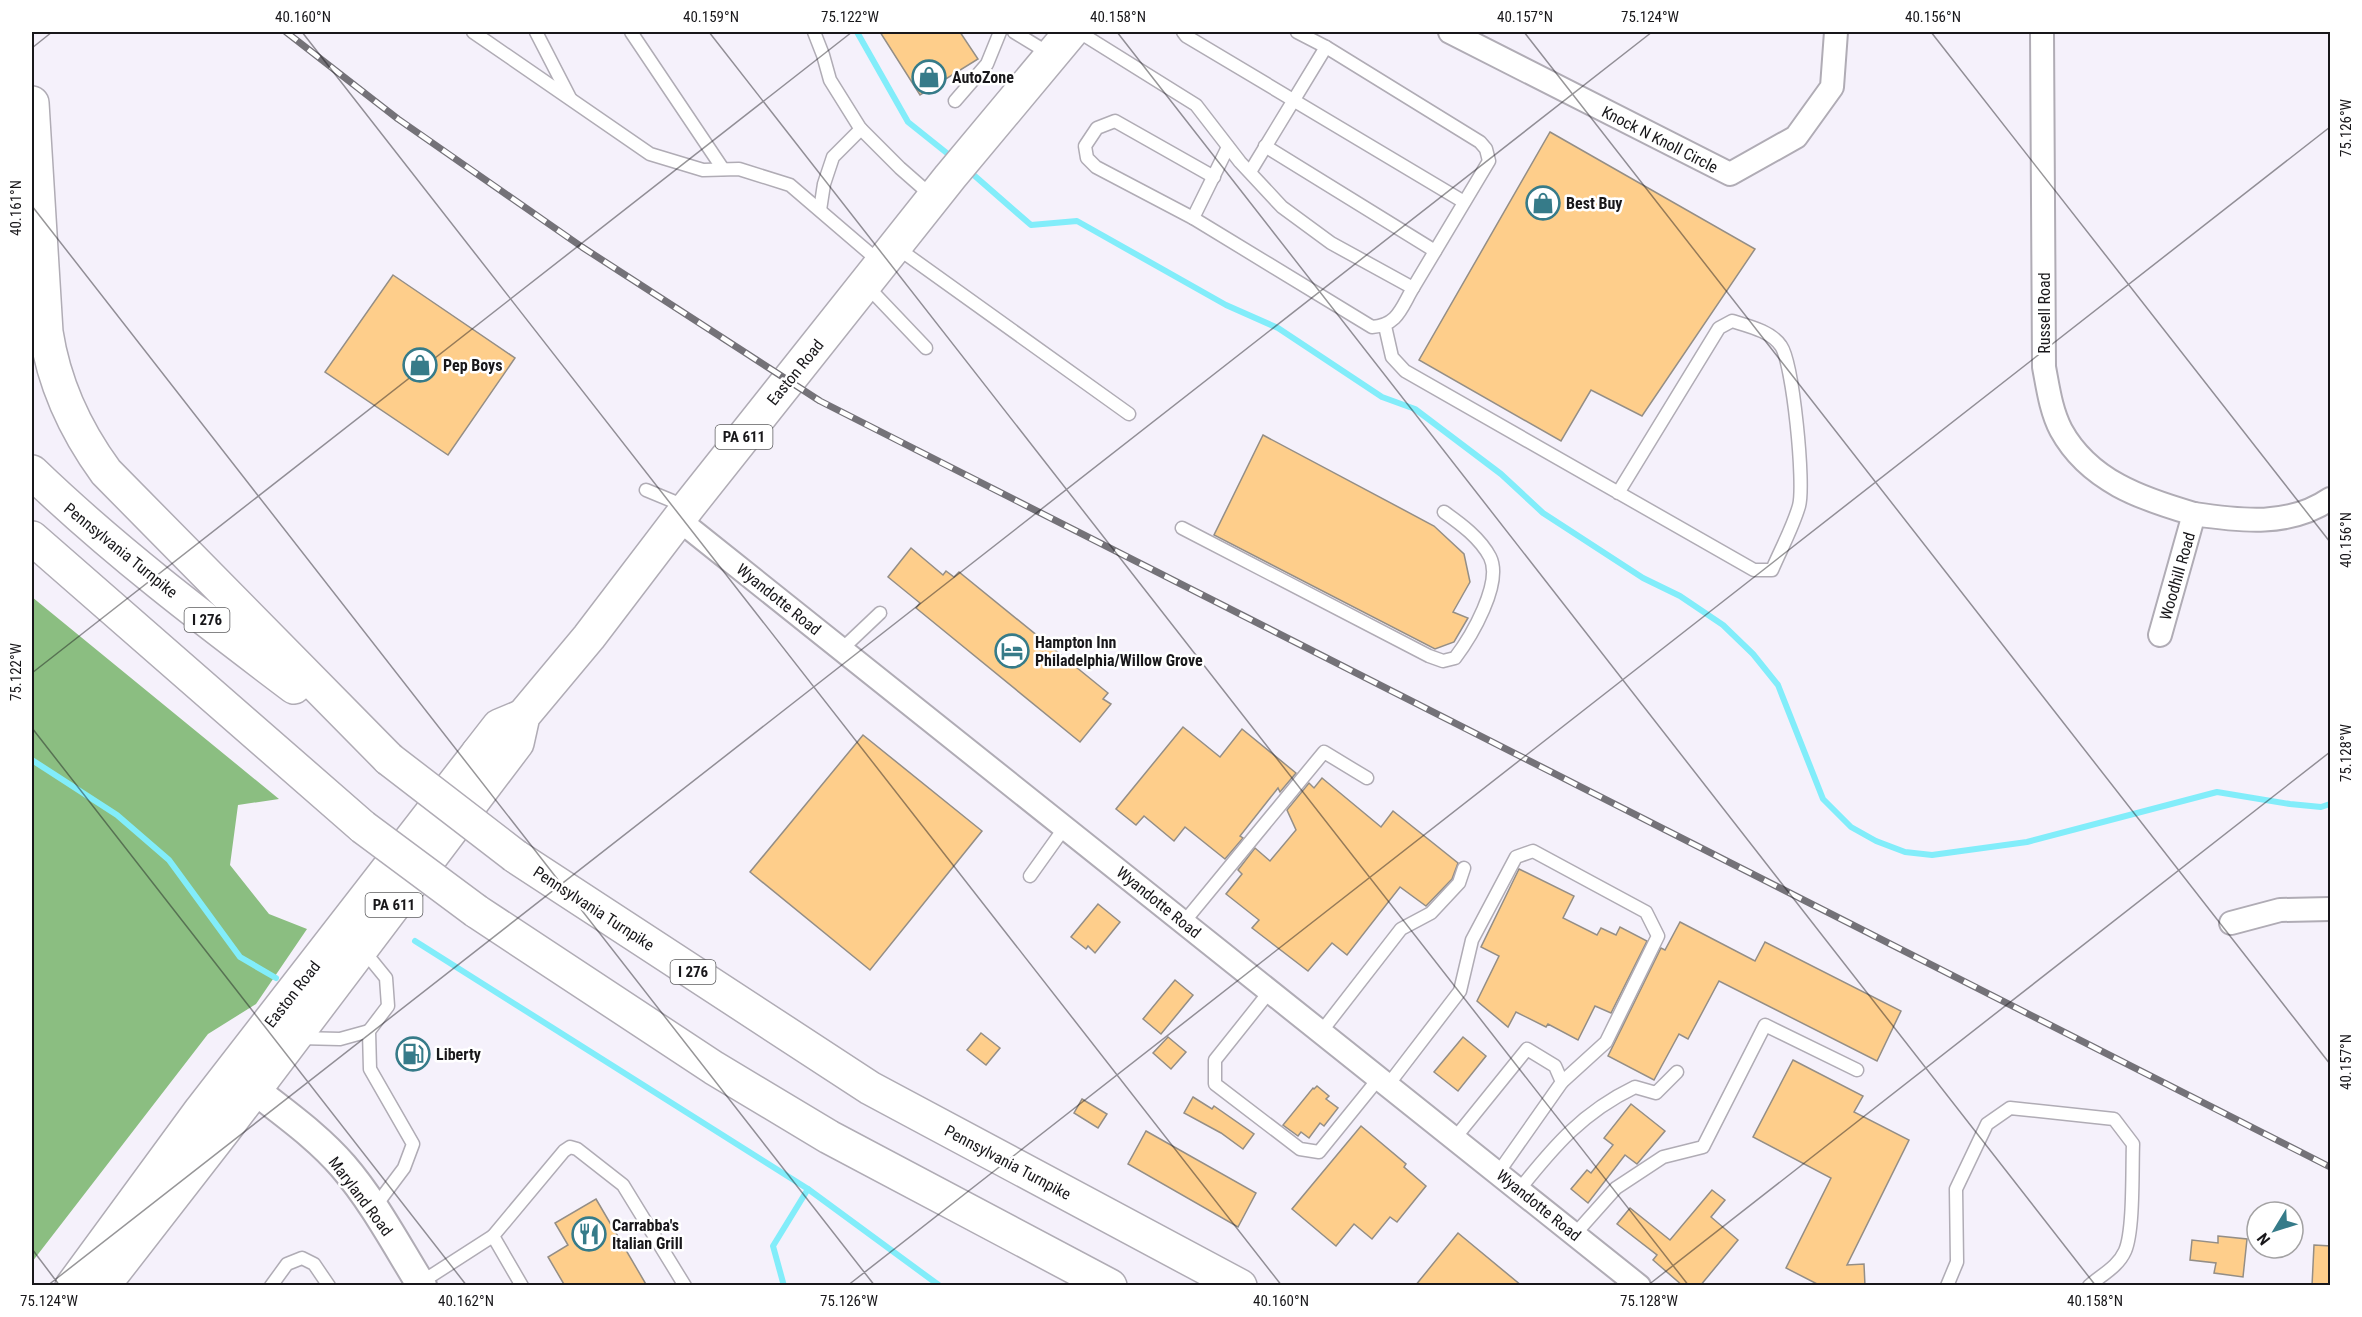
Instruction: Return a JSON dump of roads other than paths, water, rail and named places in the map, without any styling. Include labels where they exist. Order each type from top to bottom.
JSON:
[{"type":"main road","name":"Easton Road","points":[[72,1286],[201,1110],[243,1080],[293,1038],[517,743],[523,716],[588,637],[683,513],[942,188],[1061,43]]},
{"type":"main road","points":[[32,103],[49,356],[56,379],[89,448],[106,472],[389,759]]},
{"type":"main road","name":"Pennsylvania Turnpike","points":[[32,472],[70,509],[217,628],[515,856],[870,1088],[1240,1286]]},
{"type":"main road","points":[[32,538],[363,827],[477,910],[714,1068],[829,1137],[1110,1286]]},
{"type":"main road","points":[[32,548],[100,599]]},
{"type":"main road","name":"Easton Road","points":[[103,1286],[243,1080],[478,753],[499,726],[523,716]]},
{"type":"street","name":"Knock N Knoll Circle","points":[[1450,32],[1730,174],[1796,136],[1808,120],[1832,87],[1836,32]]},
{"type":"street","name":"Russell Road","points":[[2042,32],[2044,367],[2051,402],[2061,429],[2077,453],[2096,471],[2119,488],[2148,501],[2194,514]]},
{"type":"street","name":"Woodhill Road","points":[[2160,634],[2194,514],[2240,520],[2291,517],[2315,510],[2331,499]]},
{"type":"street","name":"Wyandotte Road","points":[[683,513],[842,649],[1639,1286]]},
{"type":"street","points":[[2231,923],[2280,910],[2331,909]]},
{"type":"street","name":"Maryland Road","points":[[243,1080],[293,1120],[343,1167],[374,1209],[421,1284]]},
{"type":"lane","points":[[473,32],[650,154],[703,170],[739,169],[790,185],[881,265],[1129,414]]},
{"type":"lane","points":[[536,32],[570,99]]},
{"type":"lane","points":[[631,32],[723,169]]},
{"type":"lane","points":[[814,32],[830,80],[861,129],[900,168],[942,188]]},
{"type":"lane","points":[[955,101],[987,64],[1000,32]]},
{"type":"lane","points":[[1014,32],[1061,43]]},
{"type":"lane","points":[[1079,32],[1196,105],[1228,147],[1282,207],[1330,243],[1413,288]]},
{"type":"lane","points":[[1183,32],[1293,101],[1464,202]]},
{"type":"lane","points":[[1214,177],[1115,121],[1097,128],[1085,147],[1087,158],[1096,166],[1193,218],[1372,327],[1385,326],[1395,319],[1489,161],[1486,149],[1480,142],[1326,47],[1297,32]]},
{"type":"lane","points":[[1250,172],[1326,47]]},
{"type":"lane","points":[[820,210],[824,184],[833,157],[861,129]]},
{"type":"lane","points":[[1266,146],[1435,251]]},
{"type":"lane","points":[[1193,218],[1228,147]]},
{"type":"lane","points":[[881,265],[926,348]]},
{"type":"lane","points":[[1385,326],[1392,357],[1405,371],[1618,493],[1754,570],[1772,570],[1800,504],[1798,428],[1787,363],[1781,346],[1762,331],[1732,321],[1719,328],[1618,493]]},
{"type":"lane","points":[[646,490],[683,513]]},
{"type":"lane","points":[[1182,528],[1429,656],[1443,661],[1455,658],[1468,641],[1492,589],[1491,558],[1467,529],[1444,512]]},
{"type":"lane","points":[[842,649],[880,613]]},
{"type":"lane","points":[[1184,922],[1324,752],[1367,778]]},
{"type":"lane","points":[[1030,876],[1065,827]]},
{"type":"lane","points":[[1270,991],[1215,1060],[1215,1084],[1300,1149],[1319,1152],[1384,1081],[1460,991],[1472,939],[1516,857],[1533,851],[1646,912],[1658,936],[1606,1042],[1562,1082],[1498,1173]]},
{"type":"lane","points":[[1321,1032],[1401,929],[1431,913],[1459,883],[1464,868]]},
{"type":"lane","points":[[293,1038],[340,1039],[369,1031],[388,1006],[386,978],[362,948]]},
{"type":"lane","points":[[1575,1234],[1616,1188],[1663,1157],[1703,1147],[1765,1025],[1857,1070]]},
{"type":"lane","points":[[369,1031],[370,1069],[413,1144],[404,1167],[374,1209]]},
{"type":"lane","points":[[1455,1138],[1527,1049],[1555,1066],[1562,1082]]},
{"type":"lane","points":[[1519,1190],[1555,1146],[1591,1113],[1635,1087],[1656,1093],[1677,1072]]},
{"type":"lane","points":[[1947,1286],[1957,1262],[1956,1189],[1987,1124],[2010,1108],[2114,1119],[2133,1144],[2129,1228],[2125,1251],[2108,1273],[2089,1286]]},
{"type":"lane","points":[[421,1284],[493,1236],[564,1151],[570,1147],[577,1149],[623,1185],[685,1286]]},
{"type":"lane","points":[[493,1236],[522,1286]]},
{"type":"lane","points":[[271,1286],[287,1264],[302,1258],[314,1264],[329,1286]]},
{"type":"waterway","points":[[857,32],[908,122],[953,158]]},
{"type":"waterway","points":[[968,170],[1031,225],[1077,221],[1226,305],[1278,328],[1382,397],[1415,409],[1501,474],[1543,513],[1643,578],[1680,596],[1723,625],[1753,654],[1778,685],[1823,799],[1851,827],[1876,841],[1905,852],[1932,855],[2027,842],[2217,792],[2290,804],[2321,807],[2330,804]]},
{"type":"waterway","points":[[32,760],[117,815],[169,860],[240,957],[276,978]]},
{"type":"waterway","points":[[415,941],[808,1189],[940,1286]]},
{"type":"waterway","points":[[784,1286],[773,1246],[808,1189]]},
{"type":"railway","points":[[286,32],[398,119],[582,247],[820,401],[2330,1167]]},
{"type":"place","name":"AutoZone","points":[[929,77]]},
{"type":"place","name":"Best Buy","points":[[1543,203]]},
{"type":"place","name":"Pep Boys","points":[[420,365]]},
{"type":"place","name":"Hampton Inn Philadelphia/Willow Grove","points":[[1012,651]]},
{"type":"place","name":"Liberty","points":[[413,1054]]},
{"type":"place","name":"Carrabba's Italian Grill","points":[[589,1234]]}]
